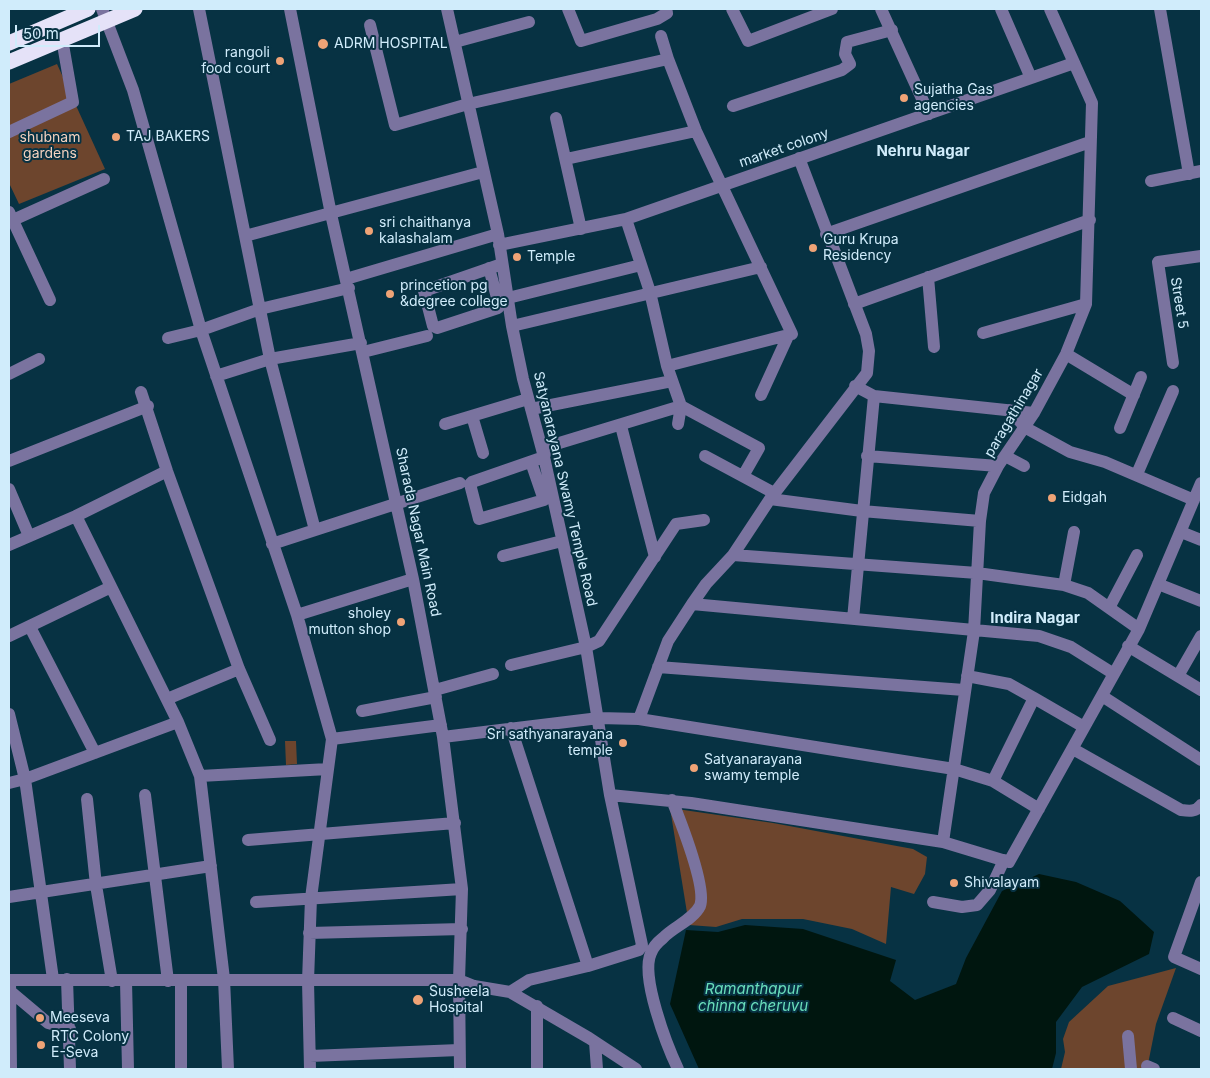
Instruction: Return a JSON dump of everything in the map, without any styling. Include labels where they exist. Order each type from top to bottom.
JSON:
[{"type":"highway","points":[[9,43],[88,9]]},
{"type":"highway","points":[[9,62],[62,39],[104,14],[135,9]]},
{"type":"street","points":[[200,9],[224,139],[270,359],[315,530]]},
{"type":"street","name":"Sharada Nagar Main Road","points":[[290,9],[331,214],[413,579],[442,731],[456,823],[462,889],[462,929],[458,980],[460,1069]]},
{"type":"street","name":"Satyanarayana Swamy Temple Road","points":[[447,9],[498,239],[512,326],[529,404],[544,457],[586,647],[610,795],[642,945],[639,950],[588,966]]},
{"type":"street","points":[[568,9],[581,41],[657,19],[667,13],[666,9]]},
{"type":"street","points":[[732,9],[748,41],[832,9]]},
{"type":"street","points":[[882,9],[929,114]]},
{"type":"street","points":[[1000,9],[1031,78]]},
{"type":"street","name":"paragathinagar","points":[[943,842],[974,631],[980,521],[984,493],[1002,461],[1026,428],[1066,354],[1086,304],[1092,103],[1050,9]]},
{"type":"street","points":[[1151,180],[1195,173],[1160,9]]},
{"type":"street","points":[[104,14],[133,90],[201,330],[297,614],[332,739],[311,898],[308,981],[310,1063],[459,1050]]},
{"type":"street","points":[[454,42],[529,22]]},
{"type":"street","points":[[370,26],[395,125],[468,104],[668,59]]},
{"type":"street","points":[[733,106],[842,70],[850,64],[845,54],[848,42],[892,30]]},
{"type":"street","points":[[661,36],[696,131],[792,334],[788,336],[762,395]]},
{"type":"street","points":[[9,132],[73,102],[62,39]]},
{"type":"street","name":"market colony","points":[[168,338],[201,330],[260,309],[498,239],[581,229],[626,219],[1074,63]]},
{"type":"street","points":[[556,118],[581,229]]},
{"type":"street","points":[[566,159],[696,131]]},
{"type":"street","points":[[826,234],[1090,142]]},
{"type":"street","points":[[799,158],[826,234],[866,334],[869,352],[865,391],[866,456],[853,619]]},
{"type":"street","points":[[245,236],[484,172]]},
{"type":"street","points":[[50,300],[11,216],[104,179]]},
{"type":"street","points":[[626,219],[650,292],[667,366],[681,406],[678,424]]},
{"type":"street","points":[[854,304],[1090,220]]},
{"type":"street","name":"Street 5","points":[[1174,363],[1158,262],[1201,256]]},
{"type":"street","points":[[489,268],[498,308],[437,328],[434,326],[424,291],[489,268],[502,264]]},
{"type":"street","points":[[508,298],[641,265]]},
{"type":"street","points":[[512,326],[761,267]]},
{"type":"street","points":[[928,277],[934,347]]},
{"type":"street","points":[[983,332],[1086,304]]},
{"type":"street","points":[[216,376],[270,359],[362,348],[427,336]]},
{"type":"street","points":[[667,366],[788,336]]},
{"type":"street","points":[[1066,354],[1134,395]]},
{"type":"street","points":[[9,374],[39,359]]},
{"type":"street","points":[[1120,428],[1141,377]]},
{"type":"street","points":[[445,424],[472,416],[529,404],[672,381]]},
{"type":"street","points":[[865,391],[1034,413]]},
{"type":"street","points":[[639,719],[668,641],[692,604],[706,584],[733,555],[772,496],[865,391]]},
{"type":"street","points":[[1137,474],[1173,391]]},
{"type":"street","points":[[141,392],[148,406],[167,471],[239,669],[270,740]]},
{"type":"street","points":[[9,461],[148,406]]},
{"type":"street","points":[[531,462],[544,500],[480,519],[470,484],[544,457],[548,446],[621,426],[681,406],[759,448],[743,476]]},
{"type":"street","points":[[1009,410],[1026,428],[1070,452],[1137,474],[1194,500]]},
{"type":"street","points":[[472,416],[483,452]]},
{"type":"street","points":[[621,426],[655,557]]},
{"type":"street","points":[[705,456],[743,476],[772,496],[862,511],[980,521]]},
{"type":"street","points":[[866,456],[1002,461],[1024,466]]},
{"type":"street","points":[[9,545],[76,516],[167,471]]},
{"type":"street","points":[[272,544],[460,483]]},
{"type":"street","points":[[610,795],[672,800],[943,842],[1009,862],[1139,629],[1201,483]]},
{"type":"street","points":[[9,489],[29,536]]},
{"type":"street","points":[[76,516],[178,722],[200,776],[224,979],[228,1069]]},
{"type":"street","points":[[511,665],[586,647],[599,641],[676,524],[704,520]]},
{"type":"street","points":[[1064,585],[1074,532]]},
{"type":"street","points":[[1181,532],[1201,540]]},
{"type":"street","points":[[503,556],[562,540]]},
{"type":"street","points":[[733,555],[977,574],[1064,585],[1088,593],[1139,629]]},
{"type":"street","points":[[1109,608],[1137,555]]},
{"type":"street","points":[[297,614],[413,579]]},
{"type":"street","points":[[1158,584],[1201,601]]},
{"type":"street","points":[[9,636],[111,587]]},
{"type":"street","points":[[692,604],[1039,636],[1071,647],[1114,674]]},
{"type":"street","points":[[30,627],[94,754]]},
{"type":"street","points":[[1178,676],[1201,636]]},
{"type":"street","points":[[1128,646],[1201,690]]},
{"type":"street","points":[[658,667],[964,690]]},
{"type":"street","points":[[167,699],[239,669]]},
{"type":"street","points":[[362,711],[435,694],[493,674]]},
{"type":"street","points":[[967,676],[1009,684],[1084,727]]},
{"type":"street","points":[[1102,696],[1201,760]]},
{"type":"street","points":[[993,782],[1034,698]]},
{"type":"street","points":[[9,714],[25,779],[53,979]]},
{"type":"street","points":[[332,739],[510,728],[599,718],[639,719],[954,769],[993,782],[1039,809]]},
{"type":"street","points":[[9,783],[25,779],[178,722]]},
{"type":"street","points":[[510,728],[588,966],[529,980],[510,992]]},
{"type":"street","points":[[1073,749],[1181,810],[1198,809],[1201,805]]},
{"type":"street","points":[[200,776],[328,769]]},
{"type":"street","points":[[145,795],[155,875],[175,981],[181,1069]]},
{"type":"street","points":[[87,798],[96,885],[112,981]]},
{"type":"street","points":[[672,800],[698,877],[701,901],[696,911],[671,930],[654,947],[650,954],[649,965],[658,1013],[678,1069]]},
{"type":"street","points":[[248,840],[456,823]]},
{"type":"street","points":[[933,902],[962,907],[977,905],[990,890],[1004,860]]},
{"type":"street","points":[[9,896],[96,885],[211,866]]},
{"type":"street","points":[[1201,882],[1197,905],[1174,957],[1201,969]]},
{"type":"street","points":[[256,902],[462,889]]},
{"type":"street","points":[[309,933],[462,929]]},
{"type":"street","points":[[10,984],[53,979],[112,981],[224,979],[308,981],[386,978],[458,980],[474,986],[510,992],[537,1006],[636,1069]]},
{"type":"street","points":[[68,980],[70,1069]]},
{"type":"street","points":[[126,981],[128,1069]]},
{"type":"street","points":[[10,984],[48,1023],[70,1030]]},
{"type":"street","points":[[10,984],[11,1069]]},
{"type":"street","points":[[537,1006],[537,1069]]},
{"type":"street","points":[[1174,1018],[1201,1031]]},
{"type":"street","points":[[1128,1036],[1131,1069]]},
{"type":"street","points":[[595,1042],[597,1069]]},
{"type":"green space","name":"shubnam gardens","points":[[57,64],[105,169],[19,204],[9,183],[9,84]]},
{"type":"green space","points":[[285,741],[296,741],[297,764],[286,765]]},
{"type":"green space","points":[[670,808],[773,823],[913,849],[927,857],[925,874],[914,894],[891,887],[886,944],[852,929],[803,919],[742,919],[716,927],[689,925]]},
{"type":"green space","points":[[1176,968],[1156,1024],[1147,1069],[1061,1069],[1065,1052],[1063,1039],[1069,1022],[1108,986]]},
{"type":"water","name":"Ramanthapur chinna cheruvu","points":[[1039,874],[1076,882],[1120,901],[1154,932],[1149,954],[1082,987],[1056,1022],[1056,1053],[1052,1069],[699,1069],[670,1004],[686,930],[718,932],[745,925],[803,929],[896,960],[890,981],[915,1000],[956,984],[966,958],[1002,891]]},
{"type":"place","name":"ADRM HOSPITAL","points":[[323,44]]},
{"type":"place","name":"rangoli food court","points":[[280,61]]},
{"type":"place","name":"Sujatha Gas agencies","points":[[904,98]]},
{"type":"place","name":"TAJ BAKERS","points":[[116,137]]},
{"type":"place","name":"sri chaithanya kalashalam","points":[[369,231]]},
{"type":"place","name":"Guru Krupa Residency","points":[[813,248]]},
{"type":"place","name":"Temple","points":[[517,257]]},
{"type":"place","name":"princetion pg &degree college","points":[[390,294]]},
{"type":"place","name":"Eidgah","points":[[1052,498]]},
{"type":"place","name":"sholey mutton shop","points":[[401,622]]},
{"type":"place","name":"Sri sathyanarayana temple","points":[[623,743]]},
{"type":"place","name":"Satyanarayana swamy temple","points":[[694,768]]},
{"type":"place","name":"Shivalayam","points":[[954,883]]},
{"type":"place","name":"Susheela Hospital","points":[[418,1000]]},
{"type":"place","name":"Meeseva","points":[[40,1018]]},
{"type":"place","name":"RTC Colony E-Seva","points":[[41,1045]]},
{"type":"district","name":"Nehru Nagar","points":[[923,151]]},
{"type":"district","name":"Indira Nagar","points":[[1035,618]]}]
